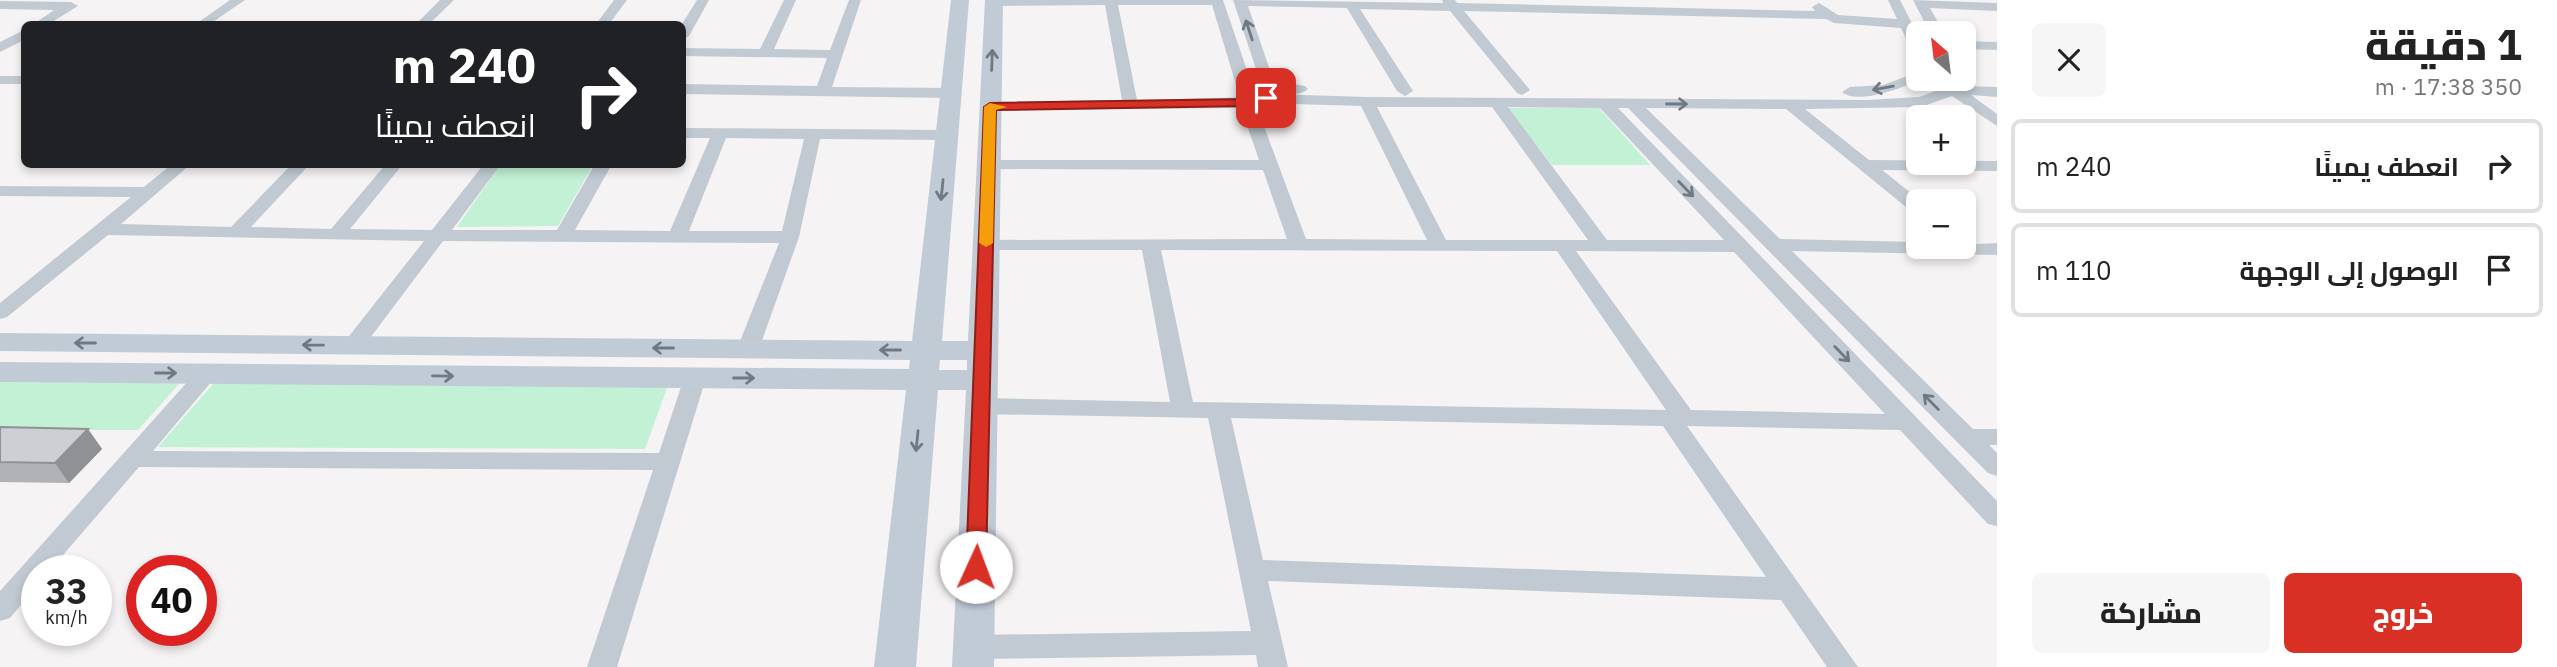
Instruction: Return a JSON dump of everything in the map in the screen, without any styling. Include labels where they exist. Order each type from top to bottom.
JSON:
[{"type":"street","points":[[207,21],[239,0]]},
{"type":"street","points":[[425,21],[448,0]]},
{"type":"street","points":[[604,21],[621,0]]},
{"type":"street","points":[[686,29],[703,0]]},
{"type":"street","points":[[765,53],[790,0]]},
{"type":"street","points":[[823,91],[855,0]]},
{"type":"street","points":[[895,667],[960,0]]},
{"type":"street","points":[[1608,0],[1618,10]]},
{"type":"street","points":[[1713,0],[1729,13]]},
{"type":"street","points":[[1808,0],[1834,19],[1930,20],[1920,2]]},
{"type":"street","points":[[1894,0],[1906,26]]},
{"type":"street","points":[[1218,410],[1270,655],[974,657],[994,1],[1217,1],[1245,88],[1252,94],[1522,90],[1867,91],[1906,83]]},
{"type":"street","points":[[1271,92],[1240,1],[1450,3],[1829,15]]},
{"type":"street","points":[[1,2],[76,4]]},
{"type":"street","points":[[1111,2],[1130,104]]},
{"type":"street","points":[[1920,2],[1997,7]]},
{"type":"street","points":[[1450,3],[1522,90]]},
{"type":"street","points":[[45,21],[76,4]]},
{"type":"street","points":[[1351,4],[1405,91]]},
{"type":"street","points":[[0,48],[21,36]]},
{"type":"street","points":[[1976,45],[1997,46]]},
{"type":"street","points":[[686,52],[836,54]]},
{"type":"street","points":[[0,80],[21,80]]},
{"type":"street","points":[[1976,88],[1997,92]]},
{"type":"street","points":[[686,89],[951,93]]},
{"type":"street","points":[[990,107],[1247,103],[1271,92],[1367,102],[1790,105],[1921,102],[1942,91]]},
{"type":"street","points":[[1963,91],[1997,121]]},
{"type":"street","points":[[1722,92],[1735,105]]},
{"type":"street","points":[[1367,102],[1439,245]]},
{"type":"street","points":[[1247,103],[1298,244]]},
{"type":"street","points":[[1497,103],[1601,245]]},
{"type":"street","points":[[1605,104],[1997,517]]},
{"type":"street","points":[[1633,104],[1997,467]]},
{"type":"street","points":[[1790,105],[1906,198]]},
{"type":"street","points":[[686,133],[947,135]]},
{"type":"street","points":[[678,235],[720,133]]},
{"type":"street","points":[[748,349],[789,237],[813,134]]},
{"type":"street","points":[[989,165],[1270,165]]},
{"type":"street","points":[[1864,165],[1997,166]]},
{"type":"street","points":[[0,313],[178,168]]},
{"type":"street","points":[[235,233],[298,168]]},
{"type":"street","points":[[336,235],[392,168]]},
{"type":"street","points":[[359,345],[490,168]]},
{"type":"street","points":[[564,234],[602,168]]},
{"type":"street","points":[[0,191],[150,192]]},
{"type":"street","points":[[105,229],[336,235],[789,237]]},
{"type":"street","points":[[986,244],[1740,246]]},
{"type":"street","points":[[1150,244],[1183,409]]},
{"type":"street","points":[[1562,245],[1843,667]]},
{"type":"street","points":[[1774,245],[1906,246]]},
{"type":"street","points":[[1976,248],[1997,249]]},
{"type":"street","points":[[0,342],[748,349],[925,365],[982,379],[1183,409],[1907,422]]},
{"type":"street","points":[[342,375],[361,363],[367,351],[359,345]]},
{"type":"street","points":[[398,375],[397,361],[415,346]]},
{"type":"street","points":[[0,372],[695,378],[925,365]]},
{"type":"street","points":[[0,610],[206,374]]},
{"type":"street","points":[[602,667],[695,378]]},
{"type":"street","points":[[1966,437],[1997,437]]},
{"type":"street","points":[[132,459],[668,462]]},
{"type":"street","points":[[1252,570],[1789,589]]},
{"type":"green space","points":[[1508,108],[1599,108],[1650,165],[1552,165]]},
{"type":"green space","points":[[498,168],[591,168],[558,226],[457,227]]},
{"type":"green space","points":[[0,382],[180,383],[138,430],[0,430]]},
{"type":"green space","points":[[213,384],[668,385],[645,449],[158,447]]},
{"type":"building","points":[[0,427],[88,429],[55,463],[0,462]]},
{"type":"slow traffic","points":[[986,243],[990,107],[1002,107]]},
{"type":"route","points":[[976,567],[990,107],[1247,103],[1266,98]]}]
